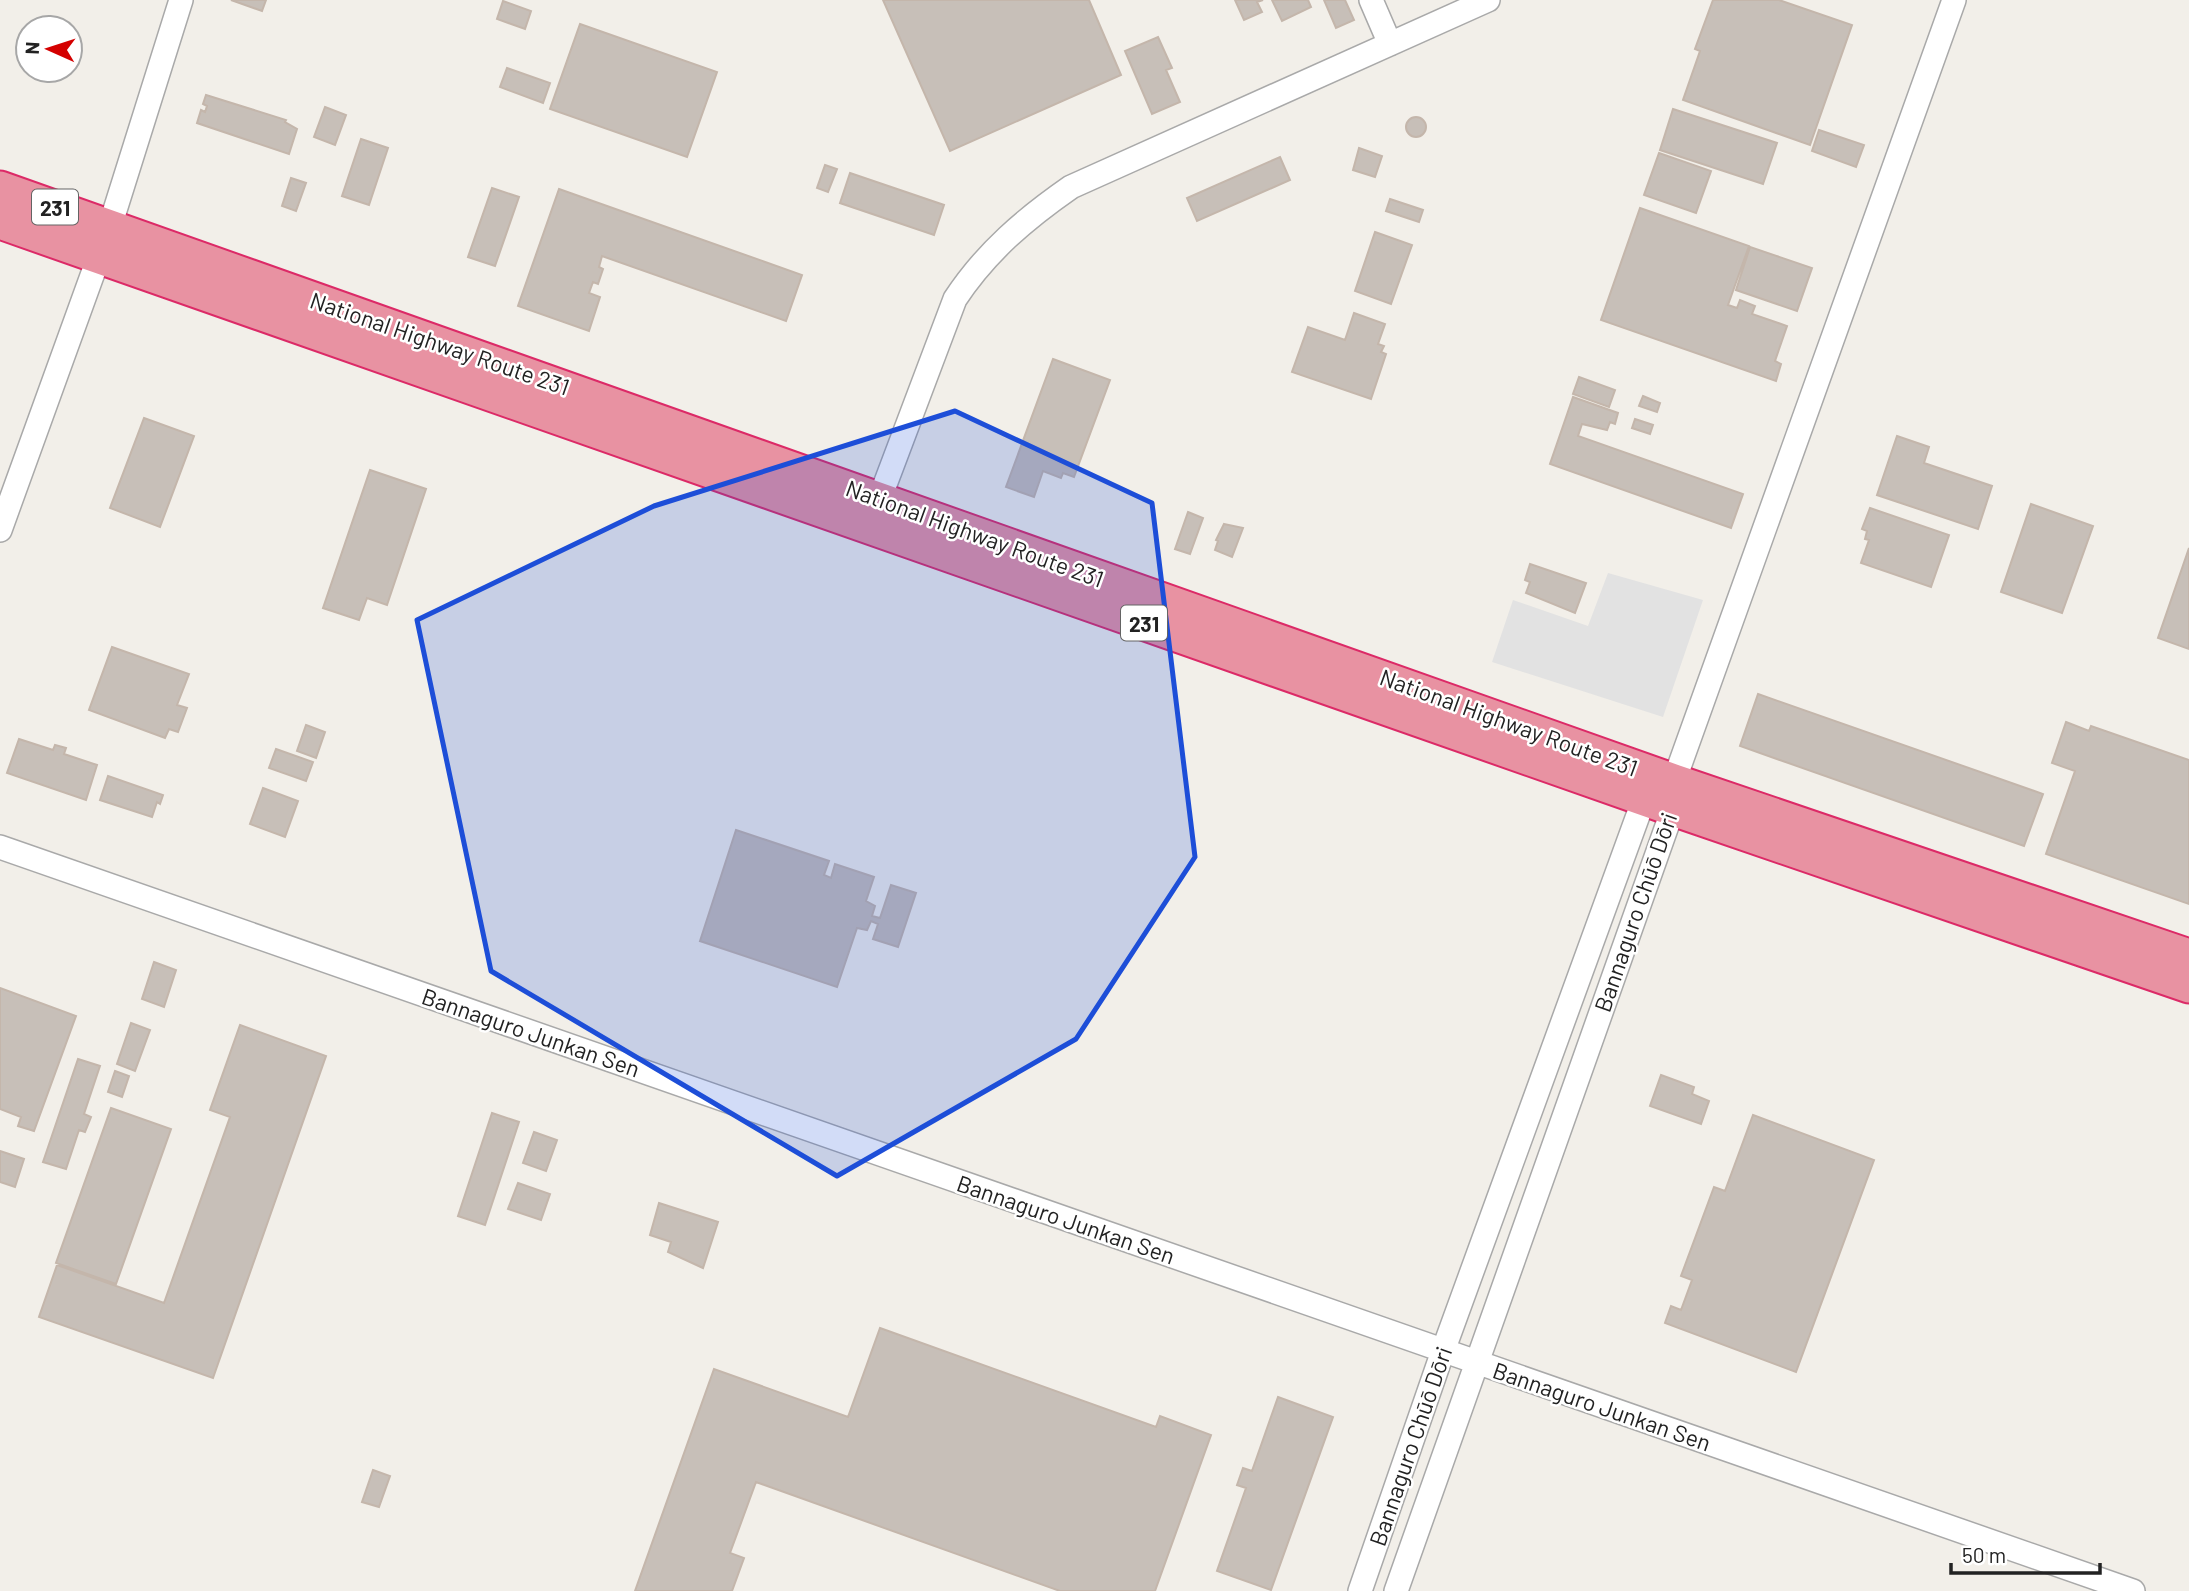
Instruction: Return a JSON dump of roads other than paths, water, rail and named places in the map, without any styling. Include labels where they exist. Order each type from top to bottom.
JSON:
[{"type":"highway","name":"National Highway Route 231","points":[[0,188],[104,242],[874,513],[2189,986]]},
{"type":"highway","name":"National Highway Route 231","points":[[0,222],[104,242]]},
{"type":"highway","name":"National Highway Route 231","points":[[1664,796],[2189,956]]},
{"type":"street","points":[[0,530],[104,242],[181,0]]},
{"type":"street","points":[[1371,0],[1391,44]]},
{"type":"street","points":[[874,513],[955,299],[974,269],[1002,240],[1071,187],[1488,0]]},
{"type":"street","points":[[1664,796],[1954,0]]},
{"type":"street","name":"Bannaguro Chūō Dōri","points":[[1360,1591],[1443,1351],[1664,796]]},
{"type":"street","name":"Bannaguro Chūō Dōri","points":[[1396,1591],[1664,796]]},
{"type":"street","name":"Bannaguro Junkan Sen","points":[[0,846],[2133,1591]]}]
